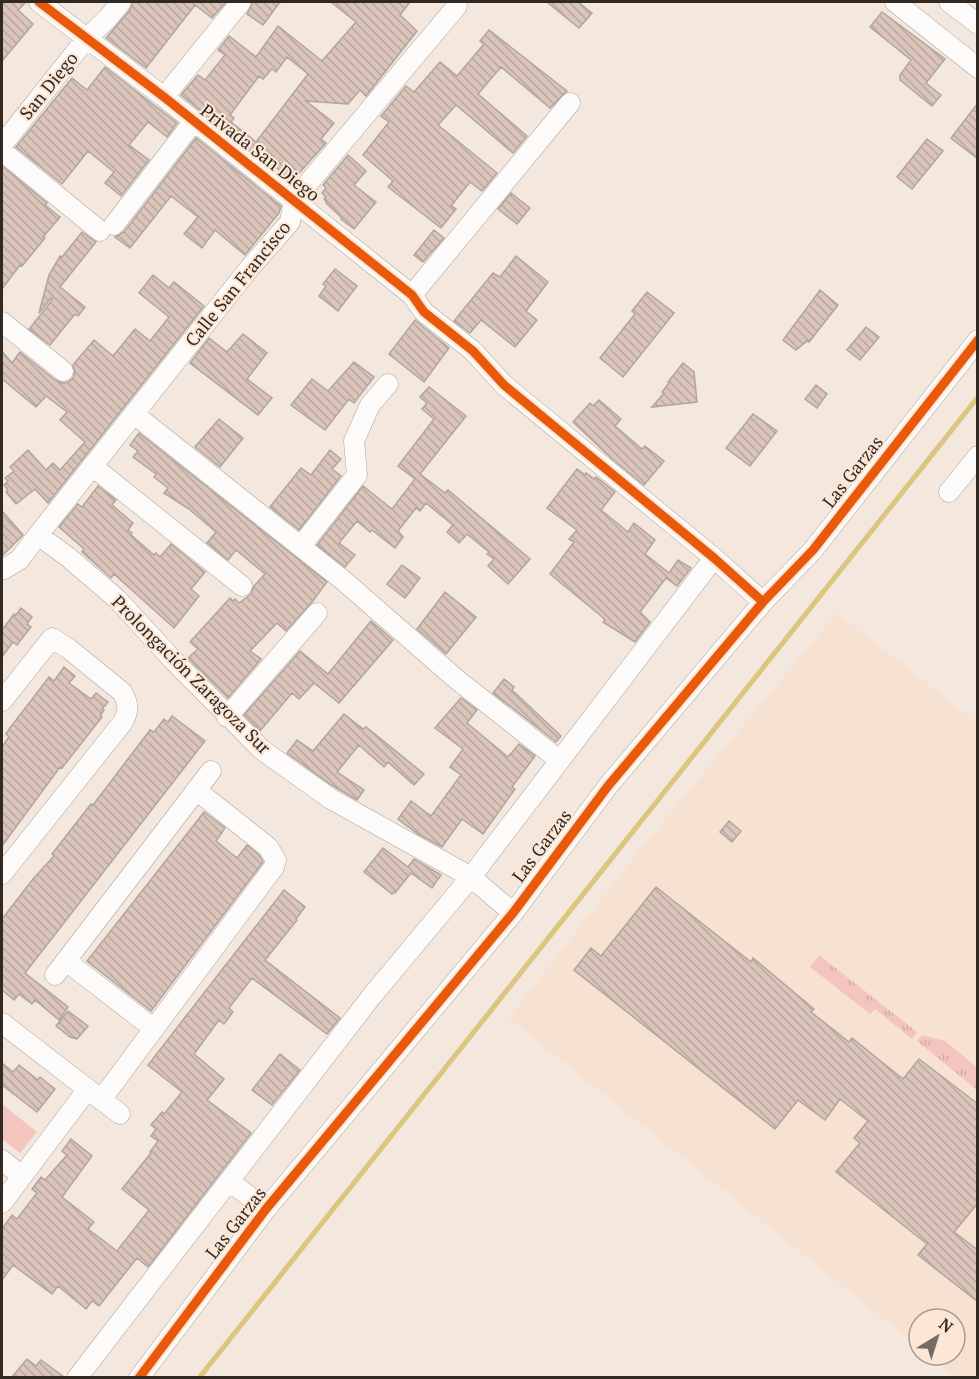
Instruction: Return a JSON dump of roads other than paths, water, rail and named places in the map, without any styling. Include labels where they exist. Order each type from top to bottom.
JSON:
[{"type":"street","name":"Privada San Diego","points":[[39,2],[194,121],[412,296],[424,312],[473,351],[504,385],[714,558]]},
{"type":"street","name":"San Diego","points":[[2,145],[86,39],[122,2]]},
{"type":"street","points":[[164,98],[241,2]]},
{"type":"street","points":[[895,2],[978,68]]},
{"type":"street","points":[[949,2],[978,24]]},
{"type":"street","name":"Calle San Francisco","points":[[38,536],[249,270],[290,222],[294,200],[457,6]]},
{"type":"street","points":[[412,296],[570,103]]},
{"type":"street","points":[[2,151],[107,228],[194,121]]},
{"type":"street","points":[[2,322],[63,371]]},
{"type":"street","name":"Las Garzas","points":[[139,1377],[266,1209],[513,913],[608,786],[763,602],[813,550],[978,340]]},
{"type":"street","points":[[301,546],[357,475],[354,441],[370,405],[388,384]]},
{"type":"street","points":[[134,414],[301,546],[454,678],[559,760]]},
{"type":"street","points":[[949,492],[978,456]]},
{"type":"street","points":[[92,466],[242,586]]},
{"type":"street","points":[[10,564],[38,536]]},
{"type":"street","name":"Prolongación Zaragoza Sur","points":[[38,536],[68,557],[117,599],[227,717],[262,750],[332,799],[471,877],[513,913]]},
{"type":"street","points":[[10,564],[40,554],[68,557]]},
{"type":"street","points":[[714,558],[763,602]]},
{"type":"street","name":"Las Garzas","points":[[77,1377],[371,997],[471,877],[714,558]]},
{"type":"street","points":[[227,717],[317,613]]},
{"type":"street","points":[[2,701],[52,638],[122,692],[128,701],[128,712],[123,722],[2,874]]},
{"type":"street","points":[[153,1028],[60,968],[211,771]]},
{"type":"street","points":[[2,1203],[22,1176],[153,1028],[270,876],[276,860],[268,847],[196,790]]},
{"type":"street","points":[[2,1023],[120,1114]]},
{"type":"street","points":[[2,1160],[22,1176]]},
{"type":"street","points":[[229,1180],[266,1209]]},
{"type":"waterway","points":[[199,1378],[978,397]]}]
